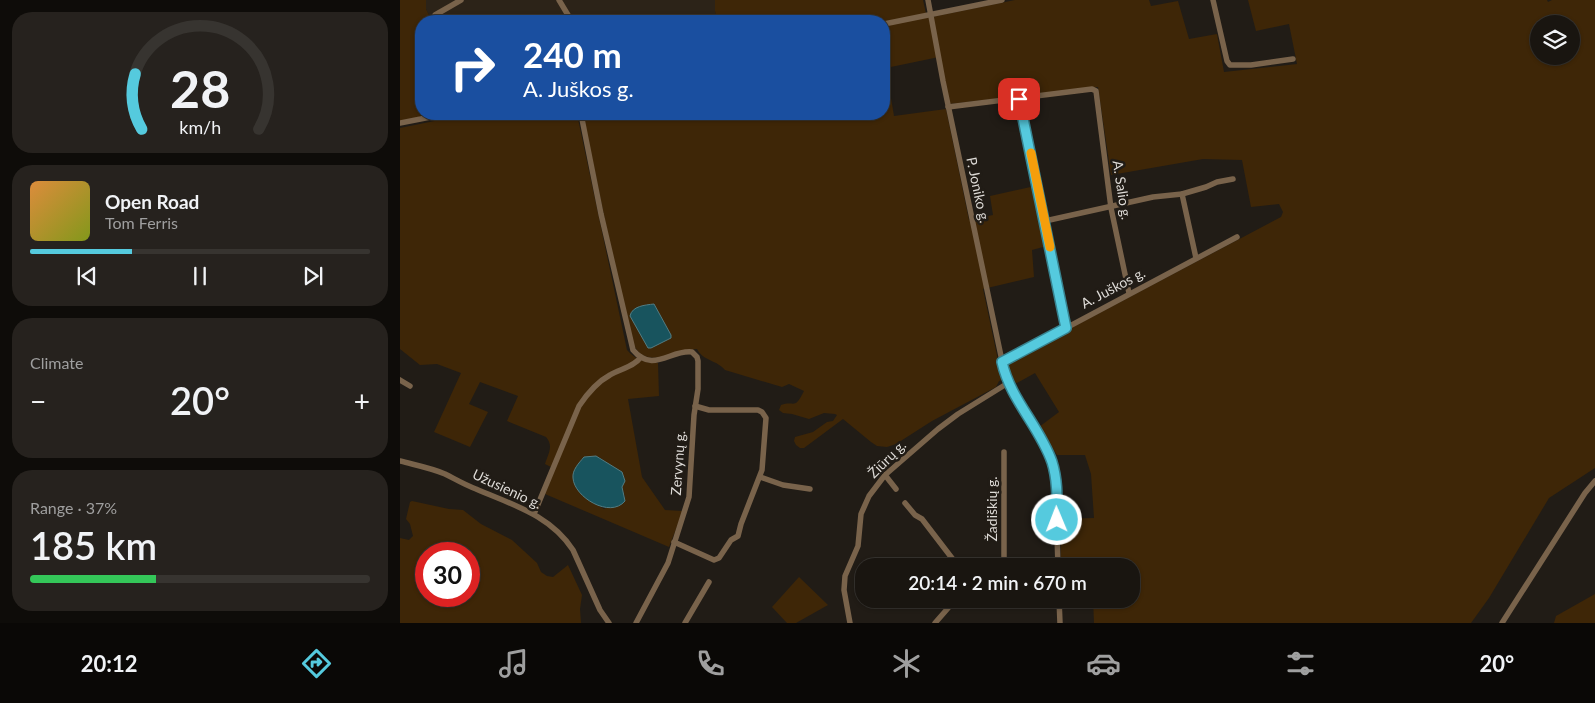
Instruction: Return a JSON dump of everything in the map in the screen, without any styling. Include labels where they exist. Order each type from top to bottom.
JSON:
[{"type":"street","points":[[435,15],[461,0]]},
{"type":"street","points":[[559,0],[568,15]]},
{"type":"street","name":"P. Joniko g.","points":[[928,0],[948,107],[1002,362],[1008,383],[1045,445],[1056,479],[1058,558]]},
{"type":"street","points":[[890,23],[1000,0]]},
{"type":"street","points":[[1213,0],[1230,65],[1251,65],[1293,58]]},
{"type":"street","name":"A. Salio g.","points":[[1019,99],[1096,91],[1111,208],[1129,293]]},
{"type":"street","points":[[948,107],[1019,99],[1066,328]]},
{"type":"street","points":[[400,123],[415,120]]},
{"type":"street","points":[[534,514],[579,406],[589,392],[609,375],[644,358],[636,354],[631,345],[601,214],[582,120]]},
{"type":"street","points":[[1045,221],[1111,208],[1153,197],[1182,194],[1217,182],[1233,179]]},
{"type":"street","points":[[1182,194],[1196,258]]},
{"type":"street","name":"A. Juškos g.","points":[[1002,362],[1237,237]]},
{"type":"street","name":"Zervynų g.","points":[[636,623],[668,563],[689,497],[699,370],[695,354],[688,352],[660,360],[644,358]]},
{"type":"street","points":[[400,380],[410,386]]},
{"type":"street","name":"Žiūrų g.","points":[[850,623],[844,590],[846,571],[858,546],[863,507],[885,475],[948,421],[1008,383]]},
{"type":"street","points":[[674,542],[714,560],[719,558],[732,540],[738,536],[762,470],[766,418],[762,412],[758,410],[709,410],[695,406]]},
{"type":"street","name":"Žadiškių g.","points":[[1004,452],[1004,558]]},
{"type":"street","name":"Užusienio g.","points":[[400,461],[443,473],[475,489],[520,506],[552,527],[570,546],[600,610],[609,623]]},
{"type":"street","points":[[885,475],[896,489]]},
{"type":"street","points":[[760,477],[783,485],[810,489]]},
{"type":"street","points":[[1502,623],[1595,481]]},
{"type":"street","points":[[905,502],[922,519],[952,558]]},
{"type":"street","points":[[685,623],[709,582]]},
{"type":"street","points":[[935,623],[948,608]]},
{"type":"street","points":[[1059,608],[1060,623]]},
{"type":"shaded area","points":[[400,0],[426,0],[426,9],[429,15],[415,15],[415,118],[400,121]]},
{"type":"shaded area","points":[[426,0],[715,0],[716,15],[429,15],[426,9]]},
{"type":"shaded area","points":[[715,0],[923,0],[927,18],[1015,0],[1149,0],[1151,6],[1178,1],[1189,39],[1217,34],[1224,72],[1297,64],[1289,24],[1256,31],[1248,0],[1547,0],[1548,2],[1552,0],[1595,0],[1595,468],[1549,498],[1489,598],[1471,623],[1094,623],[1093,608],[1140,608],[1140,558],[1061,558],[1060,519],[1094,518],[1091,474],[1085,455],[1057,455],[1039,427],[1059,412],[1035,373],[1017,383],[1008,378],[999,381],[996,387],[932,421],[896,444],[887,447],[877,446],[843,419],[804,448],[800,448],[794,441],[795,437],[813,432],[827,422],[833,421],[837,415],[824,413],[809,419],[783,413],[779,410],[781,405],[796,403],[804,391],[789,384],[782,387],[725,370],[703,356],[697,349],[653,358],[639,352],[633,344],[584,120],[890,120],[890,92],[894,116],[946,109],[969,220],[993,215],[990,196],[1035,186],[1047,246],[1032,250],[1034,277],[983,289],[999,365],[1281,217],[1283,212],[1279,204],[1251,207],[1242,160],[1203,159],[1111,175],[1098,87],[949,104],[939,57],[890,67],[890,15],[716,15]],"holes":[[[654,304],[671,335],[670,338],[651,348],[633,310],[645,305]]]},
{"type":"shaded area","points":[[439,120],[578,120],[627,350],[641,360],[658,363],[659,396],[628,399],[642,477],[665,510],[683,511],[669,547],[545,494],[555,469],[545,464],[550,444],[546,437],[507,421],[518,396],[480,382],[469,404],[488,412],[470,447],[434,432],[461,373],[437,364],[420,365],[400,349],[400,128]],"holes":[[[584,457],[599,457],[622,472],[625,481],[622,486],[625,497],[604,509],[589,500],[575,486],[575,470]]]},
{"type":"shaded area","points":[[412,501],[463,510],[481,524],[512,540],[537,563],[541,572],[547,576],[553,577],[568,565],[582,595],[581,623],[400,623],[400,538],[409,540],[413,536],[410,524],[406,519],[410,502]]},
{"type":"shaded area","points":[[799,577],[828,605],[796,623],[787,623],[772,607]]},
{"type":"shaded area","points":[[1595,594],[1595,623],[1554,623],[1556,616]]},
{"type":"water","points":[[654,304],[671,338],[648,348],[630,316],[636,308]]},
{"type":"water","points":[[596,456],[622,472],[625,481],[622,487],[625,501],[618,506],[611,508],[602,507],[586,498],[575,485],[573,475],[578,464],[584,457]]},
{"type":"slow traffic","points":[[1031,153],[1050,247]]},
{"type":"route","points":[[1019,99],[1066,328],[1002,362],[1008,383],[1045,445],[1052,463],[1056,479],[1057,520]]}]
